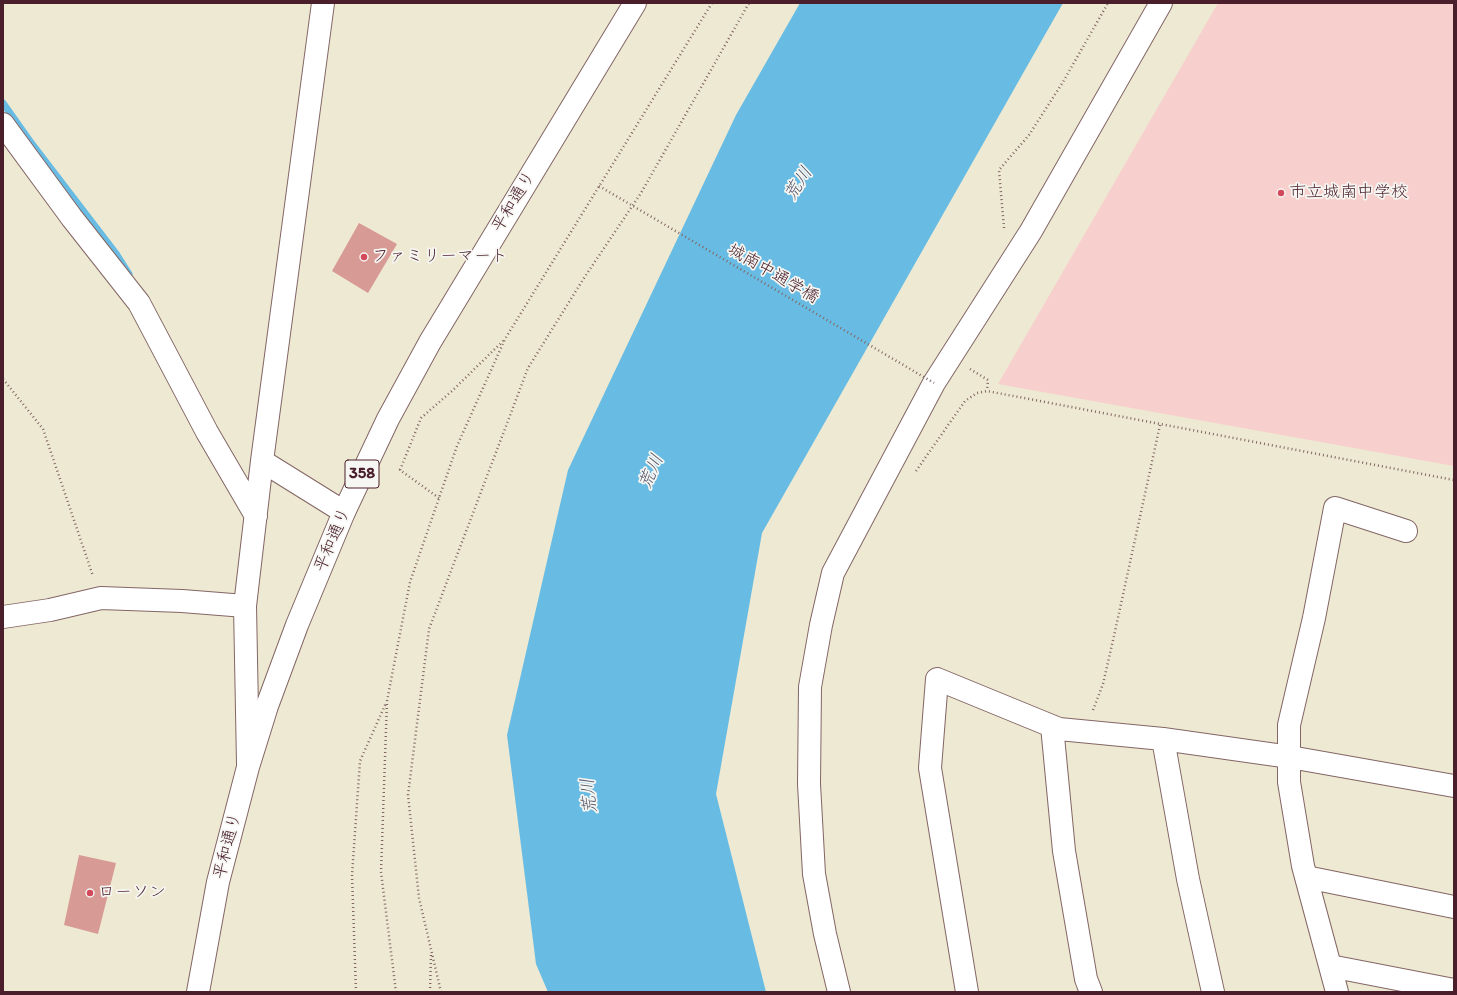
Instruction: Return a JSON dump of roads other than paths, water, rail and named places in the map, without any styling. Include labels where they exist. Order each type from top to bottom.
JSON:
[{"type":"main road","points":[[248,767],[245,606],[262,461],[323,3]]},
{"type":"main road","name":"平和通り","points":[[198,992],[218,882],[248,767],[267,706],[297,625],[344,512],[388,419],[430,342],[635,3]]},
{"type":"main road","points":[[839,992],[825,934],[814,874],[810,784],[810,687],[821,625],[833,573],[934,383],[1031,231],[1160,3]]},
{"type":"main road","points":[[3,124],[72,218],[139,303],[207,432],[256,516]]},
{"type":"main road","points":[[262,461],[344,512]]},
{"type":"main road","points":[[1337,992],[1306,876],[1290,782],[1289,725],[1314,618],[1335,508],[1406,531]]},
{"type":"main road","points":[[3,617],[50,610],[101,598],[182,600],[245,606]]},
{"type":"main road","points":[[967,992],[930,768],[936,679],[1059,729],[1163,739],[1290,757],[1454,786]]},
{"type":"main road","points":[[1052,726],[1064,852],[1086,979],[1091,992]]},
{"type":"main road","points":[[1163,739],[1188,879],[1213,992]]},
{"type":"main road","points":[[1306,876],[1454,907]]},
{"type":"main road","points":[[1330,966],[1454,990]]},
{"type":"water","name":"荒川","points":[[800,3],[1063,3],[762,533],[716,794],[766,992],[548,992],[536,964],[507,735],[568,470],[736,115]]},
{"type":"waterway","points":[[3,103],[32,144],[117,255],[129,274]]},
{"type":"place","name":"市立城南中学校","points":[[1281,193]]},
{"type":"place","name":"ファミリーマート","points":[[364,257]]},
{"type":"place","name":"ローソン","points":[[90,893]]}]
